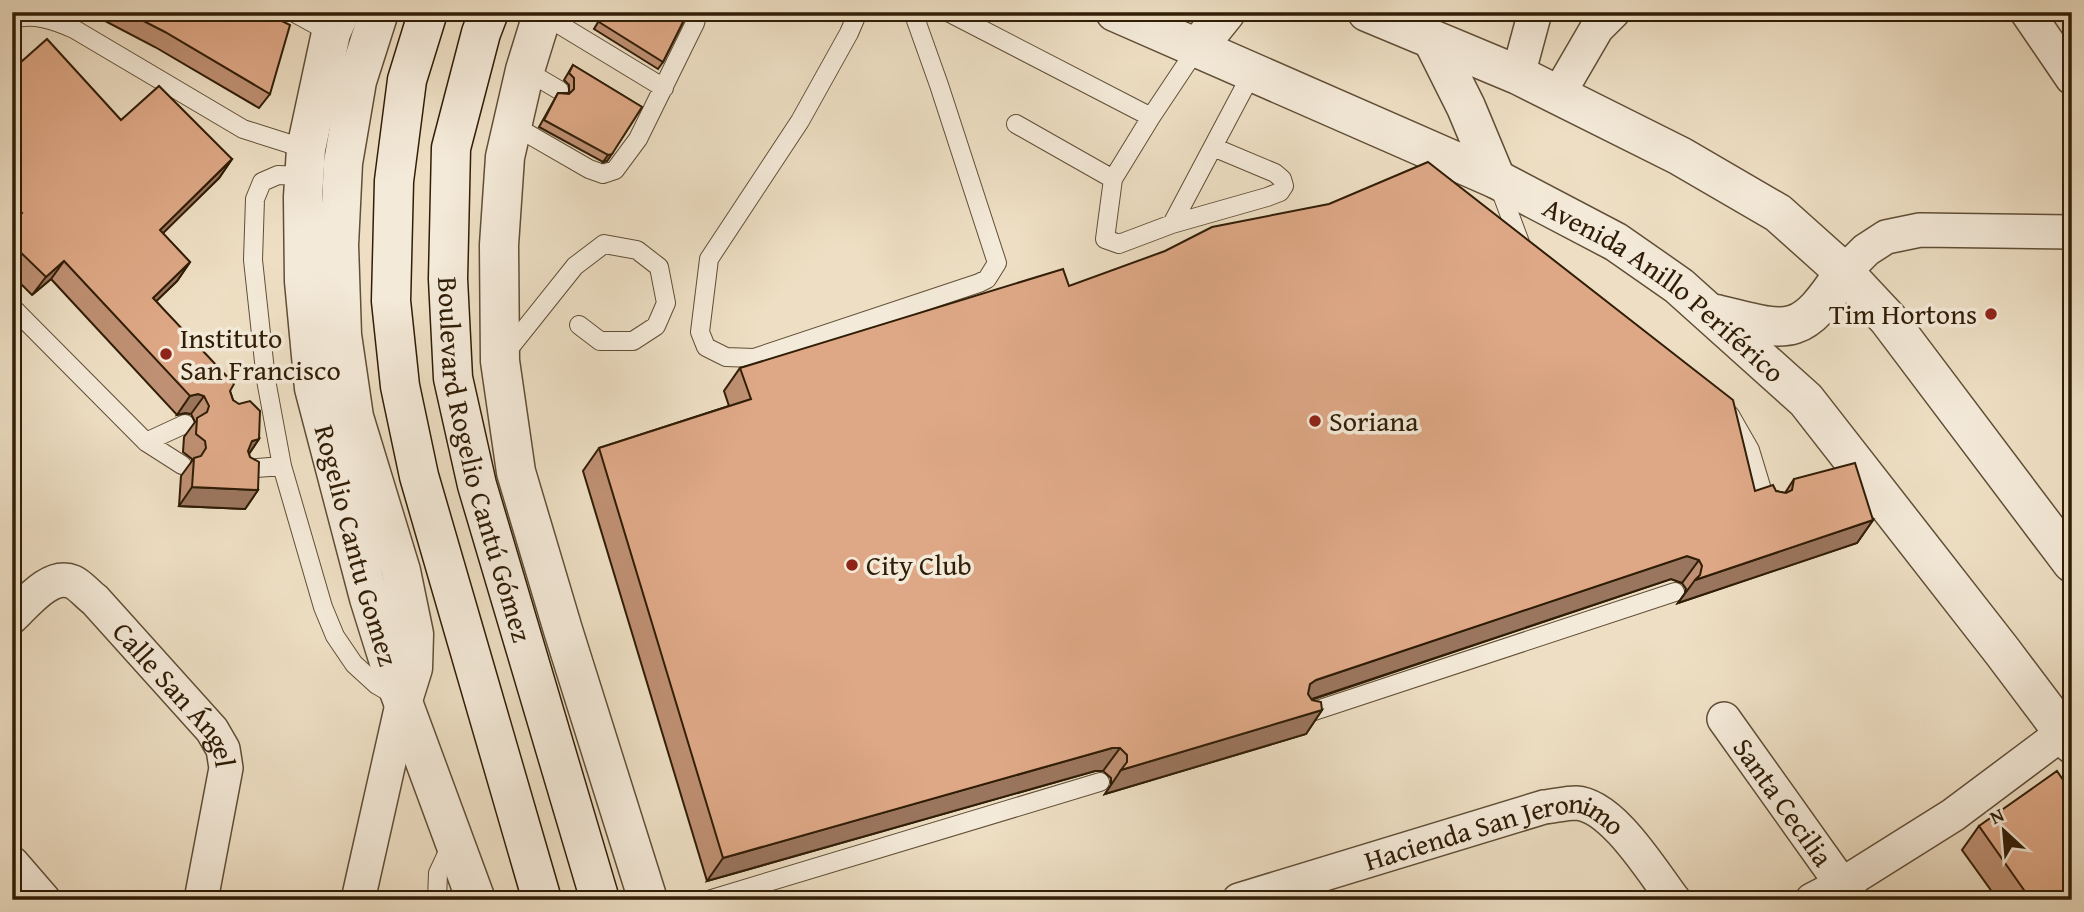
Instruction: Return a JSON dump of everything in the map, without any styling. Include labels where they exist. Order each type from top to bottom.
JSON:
[{"type":"street","points":[[358,900],[364,865],[413,667],[414,634],[401,570],[354,417],[342,335],[339,246],[343,163],[357,81],[379,12]]},
{"type":"street","name":"Boulevard Rogelio Cantú Gómez","points":[[428,12],[407,80],[394,181],[391,301],[400,386],[419,476],[541,900]]},
{"type":"street","name":"Boulevard Rogelio Cantú Gómez","points":[[489,12],[451,148],[448,279],[453,378],[477,485],[600,900]]},
{"type":"street","points":[[1197,48],[1226,12]]},
{"type":"street","points":[[1518,75],[1535,12]]},
{"type":"street","points":[[1558,95],[1597,28],[1613,12]]},
{"type":"street","points":[[2027,12],[2072,78]]},
{"type":"street","points":[[543,13],[525,70],[505,157],[499,245],[500,360],[516,472],[648,900]]},
{"type":"street","name":"Avenida Anillo Periférico","points":[[1123,13],[1252,73],[1496,179],[1616,242],[1679,286],[1806,400],[2069,734]]},
{"type":"street","points":[[1381,15],[1433,41],[1518,75],[1679,156],[1778,213],[1844,272],[1888,319],[2072,563]]},
{"type":"street","name":"Rogelio Cantu Gomez","points":[[336,23],[305,162],[304,281],[314,388],[369,598],[476,900]]},
{"type":"street","points":[[1433,41],[1466,107],[1496,179]]},
{"type":"street","points":[[1709,312],[1765,327],[1786,327],[1808,319],[1827,298],[1844,272],[1867,250],[1886,237],[1920,230],[2072,232]]},
{"type":"street","name":"Calle San Ángel","points":[[12,617],[38,592],[57,581],[72,582],[94,600],[212,730],[223,749],[226,768],[201,900]]},
{"type":"street","name":"Santa Cecilia","points":[[1724,719],[1848,892]]},
{"type":"street","points":[[1812,900],[1848,892],[2069,734]]},
{"type":"street","name":"Hacienda San Jeronimo","points":[[1239,900],[1544,807],[1577,803],[1600,811],[1619,829],[1674,900]]},
{"type":"street","points":[[12,863],[44,900]]},
{"type":"lane","points":[[293,12],[336,23]]},
{"type":"lane","points":[[511,124],[589,169],[603,174],[615,170],[631,136],[664,88],[682,36],[695,23],[698,12]]},
{"type":"lane","points":[[858,12],[800,121],[709,259],[700,332],[706,347],[726,358],[754,358],[979,283],[987,279],[997,263],[940,85],[913,12]]},
{"type":"lane","points":[[948,12],[1151,117]]},
{"type":"lane","points":[[543,13],[664,88]]},
{"type":"lane","points":[[12,19],[32,16],[54,20],[305,162]]},
{"type":"lane","points":[[1197,48],[1113,179],[1105,239],[1119,244],[1280,192],[1282,179],[1275,173],[1213,147]]},
{"type":"lane","points":[[525,70],[559,90]]},
{"type":"lane","points":[[1172,225],[1252,73]]},
{"type":"lane","points":[[1016,124],[1113,179]]},
{"type":"lane","points":[[305,162],[262,181],[256,199],[253,260],[269,398],[282,466],[323,607],[335,636],[354,664],[377,685],[403,700]]},
{"type":"lane","points":[[1496,179],[1517,241],[1530,262]]},
{"type":"lane","points":[[500,360],[575,266],[604,244],[637,250],[659,267],[666,303],[656,326],[633,341],[600,341],[579,325]]},
{"type":"lane","points":[[12,307],[146,442],[182,465]]},
{"type":"lane","points":[[249,404],[269,398]]},
{"type":"lane","points":[[1718,401],[1727,409],[1750,450],[1767,506]]},
{"type":"lane","points":[[146,442],[185,424]]},
{"type":"lane","points":[[246,469],[282,466]]},
{"type":"lane","points":[[1302,715],[1675,592]]},
{"type":"lane","points":[[708,900],[1100,782]]},
{"type":"lane","points":[[438,900],[438,873],[454,839]]},
{"type":"lane","points":[[364,865],[376,900]]},
{"type":"building","points":[[126,12],[264,12],[290,25],[270,94],[165,32]]},
{"type":"building","points":[[605,12],[688,12],[663,62],[599,22]]},
{"type":"building","points":[[47,39],[121,120],[159,86],[232,159],[160,230],[190,262],[153,298],[234,384],[230,391],[233,400],[239,404],[250,401],[260,411],[259,439],[252,441],[248,451],[250,457],[259,462],[258,490],[192,487],[194,458],[201,456],[206,448],[205,441],[196,434],[197,418],[207,412],[209,406],[204,396],[190,396],[64,261],[46,277],[12,244],[12,222],[22,213],[12,202],[12,70]]},
{"type":"building","points":[[573,65],[642,107],[612,154],[608,155],[544,120],[558,93],[569,94],[574,89],[574,78],[569,73]]},
{"type":"building","points":[[1428,162],[1733,400],[1755,491],[1773,485],[1776,491],[1786,493],[1792,490],[1794,479],[1855,463],[1873,520],[1695,580],[1700,575],[1702,566],[1699,560],[1687,556],[1316,680],[1310,684],[1308,694],[1312,700],[1321,702],[1322,710],[1121,770],[1127,762],[1127,755],[1120,748],[1112,748],[723,858],[599,448],[751,399],[740,368],[1063,269],[1069,286],[1165,251],[1212,227],[1329,204]]},
{"type":"building","points":[[2057,771],[2072,793],[2072,860],[2069,862],[2072,866],[2072,900],[2031,900],[1979,826]]},
{"type":"place","name":"Tim Hortons","points":[[1991,314]]},
{"type":"place","name":"Instituto San Francisco","points":[[166,354]]},
{"type":"place","name":"Soriana","points":[[1315,421]]},
{"type":"place","name":"City Club","points":[[852,565]]}]
